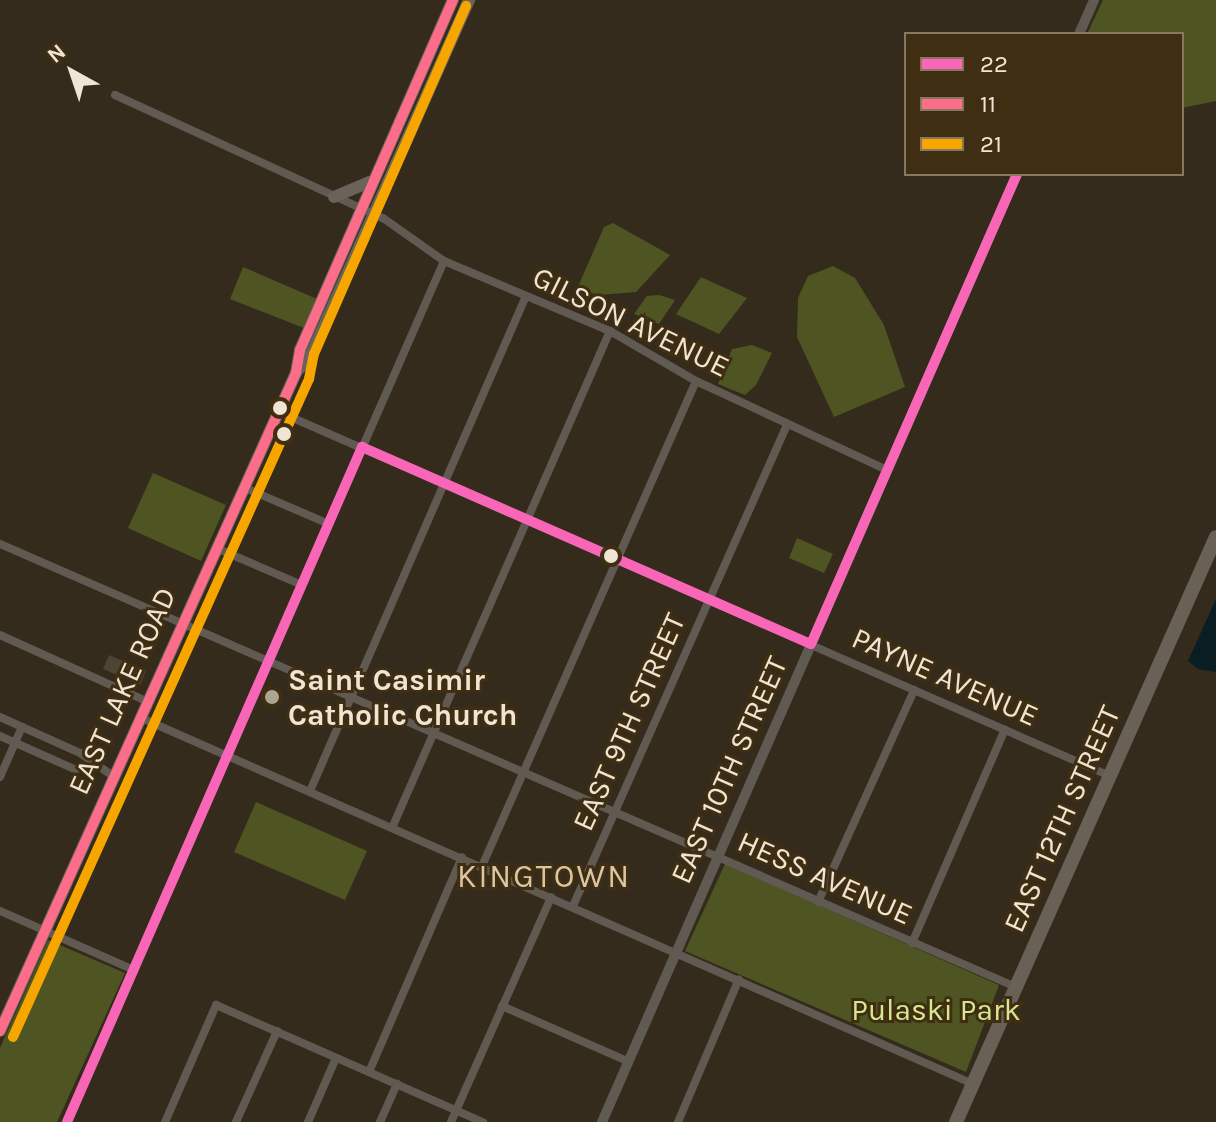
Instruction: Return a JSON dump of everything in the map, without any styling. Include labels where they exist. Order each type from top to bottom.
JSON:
[{"type":"main road","name":"EAST LAKE ROAD","points":[[0,1031],[215,547],[296,373],[360,208],[453,0]]},
{"type":"main road","name":"EAST LAKE ROAD","points":[[296,373],[311,355],[469,0]]},
{"type":"main road","points":[[334,197],[372,181]]},
{"type":"main road","name":"EAST 12TH STREET","points":[[956,1122],[1216,537]]},
{"type":"street","points":[[1080,32],[1094,0]]},
{"type":"street","name":"GILSON AVENUE","points":[[115,95],[374,214],[444,261],[610,331],[696,381],[887,470]]},
{"type":"street","name":"EAST 10TH STREET","points":[[602,1122],[1016,176]]},
{"type":"street","points":[[67,1122],[444,261]]},
{"type":"street","points":[[310,791],[526,296]]},
{"type":"street","points":[[392,828],[610,331]]},
{"type":"street","points":[[482,866],[696,381]]},
{"type":"street","name":"PAYNE AVENUE","points":[[277,411],[1110,776]]},
{"type":"street","name":"EAST 9TH STREET","points":[[573,906],[787,425]]},
{"type":"street","points":[[242,487],[329,524]]},
{"type":"street","name":"HESS AVENUE","points":[[0,544],[1016,987]]},
{"type":"street","points":[[215,547],[302,585]]},
{"type":"street","points":[[0,635],[146,701]]},
{"type":"street","points":[[818,902],[914,690]]},
{"type":"street","points":[[0,717],[80,753],[92,767],[113,776]]},
{"type":"street","points":[[139,717],[973,1084]]},
{"type":"street","points":[[0,777],[22,727]]},
{"type":"street","points":[[912,943],[1005,729]]},
{"type":"street","points":[[0,736],[74,769],[92,767]]},
{"type":"street","points":[[369,1072],[462,857]]},
{"type":"street","points":[[451,1122],[551,897]]},
{"type":"street","points":[[0,911],[134,970]]},
{"type":"street","points":[[678,1122],[739,979]]},
{"type":"street","points":[[165,1122],[216,1005],[483,1122]]},
{"type":"street","points":[[502,1006],[627,1061]]},
{"type":"street","points":[[236,1122],[277,1031]]},
{"type":"street","points":[[308,1122],[336,1058]]},
{"type":"street","points":[[380,1122],[397,1084]]},
{"type":"green space","points":[[1103,0],[1216,0],[1216,101],[1184,108],[1184,32],[1088,32]]},
{"type":"green space","points":[[613,223],[670,255],[636,292],[599,295],[577,289],[604,227]]},
{"type":"green space","points":[[833,266],[855,278],[884,325],[905,387],[834,417],[797,337],[798,298],[808,276]]},
{"type":"green space","points":[[243,267],[317,299],[304,328],[230,299]]},
{"type":"green space","points":[[701,277],[747,298],[719,334],[676,314]]},
{"type":"green space","points":[[659,295],[675,300],[659,324],[634,314],[647,296]]},
{"type":"green space","points":[[752,345],[772,353],[756,385],[745,395],[718,384],[732,349]]},
{"type":"green space","points":[[153,473],[226,505],[201,561],[128,528]]},
{"type":"green space","points":[[797,538],[833,554],[824,573],[789,558]]},
{"type":"green space","points":[[256,802],[367,851],[345,900],[234,852]]},
{"type":"green space","name":"Pulaski Park","points":[[725,864],[999,985],[966,1072],[685,951]]},
{"type":"green space","points":[[48,940],[125,973],[57,1122],[0,1122],[0,1048]]},
{"type":"water","points":[[1216,599],[1216,672],[1198,669],[1188,661]]},
{"type":"building","points":[[109,655],[146,671],[140,685],[103,669]]},
{"type":"transit line","name":"11","points":[[0,1031],[296,373],[300,350],[453,0]]},
{"type":"transit line","name":"21","points":[[13,1037],[309,379],[314,354],[466,6]]},
{"type":"transit line","name":"22","points":[[67,1122],[362,447],[811,644],[1016,176]]},
{"type":"place","name":"Saint Casimir Catholic Church","points":[[272,697]]},
{"type":"district","name":"KINGTOWN","points":[[544,877]]}]
